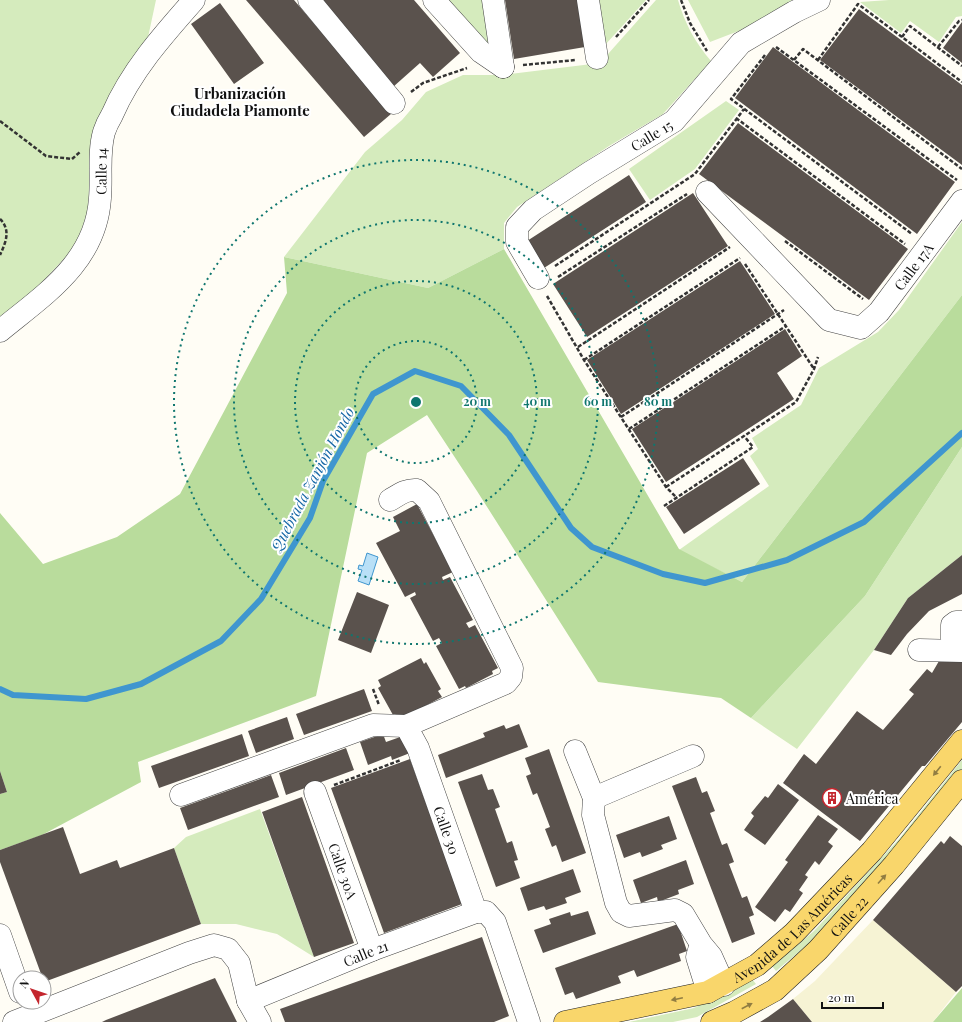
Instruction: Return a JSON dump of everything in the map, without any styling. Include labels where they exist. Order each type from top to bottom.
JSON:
[{"type":"main road","name":"Avenida de Las Américas","points":[[565,1022],[716,989],[757,965],[794,933],[872,851],[962,741]]},
{"type":"main road","name":"Calle 22","points":[[712,1022],[735,1012],[775,990],[818,950],[894,865],[962,781]]},
{"type":"main road","points":[[757,965],[775,990]]},
{"type":"street","name":"Calle 14","points":[[0,331],[64,276],[84,253],[95,228],[100,199],[100,162],[104,131],[119,98],[155,45],[194,0]]},
{"type":"street","points":[[309,0],[394,103]]},
{"type":"street","points":[[434,0],[481,52],[503,67]]},
{"type":"street","points":[[493,0],[503,67]]},
{"type":"street","points":[[588,0],[597,58]]},
{"type":"street","name":"Calle 15","points":[[540,283],[517,242],[517,227],[533,210],[589,173],[674,121],[725,64],[741,43],[794,12],[819,0]]},
{"type":"street","name":"Calle 17A","points":[[698,192],[829,320],[861,328],[879,312],[962,200]]},
{"type":"street","points":[[181,795],[373,725],[406,726],[506,683],[511,677],[512,668],[429,501],[417,490],[411,489],[404,491],[390,500]]},
{"type":"street","points":[[962,622],[956,622],[952,625],[952,638],[956,642],[962,642]]},
{"type":"street","points":[[919,650],[962,651]]},
{"type":"street","name":"Calle 30","points":[[406,726],[419,751],[481,912],[496,922],[529,1022]]},
{"type":"street","points":[[575,752],[594,798],[593,815],[599,841],[616,903],[621,912],[629,916],[675,910],[683,914],[701,944],[711,956],[716,989]]},
{"type":"street","points":[[594,798],[693,756]]},
{"type":"street","name":"Calle 30A","points":[[315,792],[372,950]]},
{"type":"street","name":"Calle 21","points":[[248,1001],[372,950],[481,912]]},
{"type":"street","points":[[0,935],[12,970]]},
{"type":"street","points":[[24,1016],[189,953],[214,945],[228,949],[239,962],[248,1001],[260,1022]]},
{"type":"path","points":[[394,103],[423,84],[480,64],[503,67],[597,58],[649,0]]},
{"type":"path","points":[[681,0],[690,23],[701,42],[713,58],[725,64]]},
{"type":"path","points":[[818,60],[858,4],[962,82]]},
{"type":"path","points":[[938,47],[958,21],[962,20]]},
{"type":"path","points":[[902,37],[910,26],[962,66]]},
{"type":"path","points":[[772,44],[962,184]]},
{"type":"path","points":[[794,60],[803,49],[962,169]]},
{"type":"path","points":[[768,50],[731,99],[925,251]]},
{"type":"path","points":[[540,283],[695,174],[744,109]]},
{"type":"path","points":[[736,118],[925,251]]},
{"type":"path","points":[[0,121],[46,156],[72,159],[86,148]]},
{"type":"path","points":[[540,283],[698,192]]},
{"type":"path","points":[[0,219],[5,224],[7,240],[0,255]]},
{"type":"path","points":[[578,347],[732,246]]},
{"type":"path","points":[[736,252],[814,369]]},
{"type":"path","points":[[584,360],[740,258]]},
{"type":"path","points":[[540,283],[578,347],[584,360],[666,487],[676,497]]},
{"type":"path","points":[[621,417],[784,310]]},
{"type":"path","points":[[629,429],[786,326]]},
{"type":"path","points":[[666,487],[796,402],[814,369],[818,357]]},
{"type":"path","points":[[664,506],[753,447],[744,436]]},
{"type":"path","points":[[315,792],[419,751]]},
{"type":"shaded area","points":[[873,920],[956,992],[933,1022],[812,1022],[793,999],[815,981]]},
{"type":"green space","points":[[0,0],[156,0],[147,42],[90,163],[88,211],[75,247],[28,297],[0,320]]},
{"type":"green space","points":[[442,0],[486,0],[494,52]]},
{"type":"green space","points":[[596,0],[646,0],[605,45]]},
{"type":"green space","points":[[656,0],[678,0],[691,32],[711,61],[663,114],[609,146],[517,207],[504,223],[504,249],[428,288],[284,257],[365,152],[402,120],[426,92],[463,75],[501,75],[600,63]]},
{"type":"green space","points":[[688,0],[792,0],[749,27],[710,42]]},
{"type":"green space","points":[[889,0],[962,0],[962,16],[956,17],[939,42],[910,21],[901,33],[860,2]]},
{"type":"green space","points":[[726,101],[739,110],[695,169],[650,200],[629,169]]},
{"type":"green space","points":[[962,222],[962,295],[742,582],[679,550],[769,486],[750,456],[758,449],[752,438],[801,405],[819,368],[878,332],[899,310]]},
{"type":"green space","points":[[504,249],[679,549],[742,582],[962,295],[962,447],[865,596],[751,718],[721,698],[598,682],[427,415],[367,453],[316,696],[138,762],[141,782],[42,835],[0,850],[0,794],[7,792],[0,771],[0,513],[43,564],[117,537],[180,494],[287,293],[284,257],[428,288]]},
{"type":"green space","points":[[962,447],[962,555],[908,598],[874,650],[797,749],[751,718],[865,596]]},
{"type":"green space","points":[[962,760],[962,769],[903,842],[818,936],[776,971],[772,966],[814,931],[899,839]]},
{"type":"green space","points":[[260,809],[314,957],[277,934],[236,924],[201,924],[174,848],[186,837]]},
{"type":"green space","points":[[752,979],[756,984],[697,1017],[673,1022],[629,1022],[694,1008]]},
{"type":"green space","points":[[962,988],[962,1022],[933,1022]]},
{"type":"water","points":[[367,553],[378,557],[369,585],[358,581],[362,570],[358,569],[359,565],[363,566]]},
{"type":"building","points":[[246,0],[294,0],[391,114],[364,137]]},
{"type":"building","points":[[318,0],[414,0],[460,53],[433,77],[420,63],[393,87]]},
{"type":"building","points":[[505,0],[578,0],[585,47],[514,59]]},
{"type":"building","points":[[220,3],[264,63],[234,84],[191,24]]},
{"type":"building","points":[[859,9],[962,85],[962,165],[820,60]]},
{"type":"building","points":[[962,22],[962,63],[943,48]]},
{"type":"building","points":[[773,47],[955,182],[917,234],[735,98]]},
{"type":"building","points":[[738,123],[908,249],[869,300],[699,174]]},
{"type":"building","points":[[629,175],[646,202],[544,268],[527,241]]},
{"type":"building","points":[[693,193],[728,246],[587,337],[553,284]]},
{"type":"building","points":[[740,261],[775,314],[621,414],[587,360]]},
{"type":"building","points":[[785,329],[802,356],[777,373],[794,399],[666,482],[632,429]]},
{"type":"building","points":[[743,458],[760,484],[684,534],[666,507]]},
{"type":"building","points":[[417,504],[453,572],[442,577],[443,580],[450,577],[473,620],[466,623],[469,628],[475,625],[498,668],[492,671],[493,674],[466,688],[465,686],[459,689],[436,646],[442,643],[439,638],[433,641],[410,598],[416,595],[415,592],[405,597],[376,543],[400,531],[393,517]]},
{"type":"building","points":[[962,555],[962,594],[929,611],[907,634],[891,655],[874,650],[908,598]]},
{"type":"building","points":[[357,592],[389,605],[371,653],[338,640]]},
{"type":"building","points":[[421,658],[424,664],[426,662],[441,689],[438,691],[442,697],[399,720],[395,714],[393,715],[378,688],[381,686],[378,680]]},
{"type":"building","points":[[939,661],[962,661],[962,722],[925,766],[922,766],[860,841],[783,783],[804,754],[816,764],[857,711],[883,730],[914,694],[909,690],[927,669],[932,673]]},
{"type":"building","points":[[364,689],[372,711],[304,735],[296,714]]},
{"type":"building","points":[[287,717],[294,739],[256,753],[248,731]]},
{"type":"building","points":[[519,724],[528,747],[446,778],[438,755],[485,737],[483,733],[504,725],[506,729]]},
{"type":"building","points":[[242,734],[249,756],[159,788],[151,766]]},
{"type":"building","points":[[383,734],[386,742],[403,736],[410,753],[392,760],[391,756],[368,765],[360,742]]},
{"type":"building","points":[[346,748],[354,770],[286,795],[279,773]]},
{"type":"building","points":[[549,749],[586,853],[562,862],[556,845],[552,847],[545,829],[550,827],[537,793],[533,795],[526,776],[531,774],[525,758]]},
{"type":"building","points":[[410,759],[462,904],[384,933],[331,788]]},
{"type":"building","points":[[0,771],[7,792],[0,794]]},
{"type":"building","points":[[482,774],[488,790],[493,789],[500,807],[495,809],[507,843],[512,841],[518,860],[514,861],[520,878],[496,887],[458,782]]},
{"type":"building","points":[[271,775],[279,797],[188,830],[180,808]]},
{"type":"building","points":[[696,777],[702,793],[707,791],[715,811],[710,813],[722,845],[727,843],[734,862],[729,864],[742,898],[747,896],[754,915],[749,917],[755,934],[732,943],[672,786]]},
{"type":"building","points":[[778,784],[799,800],[765,845],[744,830],[754,816],[751,813],[765,796],[768,798]]},
{"type":"building","points":[[302,797],[354,943],[314,957],[262,812]]},
{"type":"building","points":[[818,815],[838,829],[828,842],[833,846],[819,865],[815,861],[805,875],[808,877],[799,890],[803,893],[790,912],[785,909],[775,922],[755,907],[788,862],[785,860]]},
{"type":"building","points":[[669,816],[677,839],[661,845],[663,849],[642,857],[640,852],[624,858],[616,835]]},
{"type":"building","points":[[63,827],[80,874],[117,860],[120,868],[174,848],[201,924],[52,979],[52,970],[40,970],[0,862],[0,850]]},
{"type":"building","points":[[950,836],[962,846],[962,986],[956,992],[873,920],[941,841],[944,844]]},
{"type":"building","points":[[686,860],[694,884],[678,890],[679,894],[658,902],[657,897],[641,903],[633,880]]},
{"type":"building","points":[[573,869],[581,892],[565,898],[567,903],[546,910],[544,906],[528,911],[520,888]]},
{"type":"building","points":[[588,911],[596,934],[543,953],[534,930],[551,924],[549,919],[570,912],[571,916]]},
{"type":"building","points":[[678,924],[687,951],[679,954],[681,961],[637,977],[634,970],[618,976],[621,983],[576,999],[573,992],[565,995],[555,968]]},
{"type":"building","points":[[482,937],[509,1016],[494,1022],[285,1022],[280,1009]]},
{"type":"building","points":[[215,978],[237,1022],[102,1022],[106,1020]]},
{"type":"building","points":[[793,999],[812,1022],[760,1022],[768,1017]]},
{"type":"waterway","name":"Quebrada Zanjón Hondo","points":[[0,689],[13,695],[86,699],[141,684],[221,641],[261,599],[310,518],[323,481],[373,394],[415,371],[461,386],[509,435],[571,528],[592,547],[663,574],[705,583],[787,560],[864,522],[962,433]]},
{"type":"place","name":"América","points":[[832,798]]},
{"type":"district","name":"Urbanización Ciudadela Piamonte","points":[[240,102]]}]
